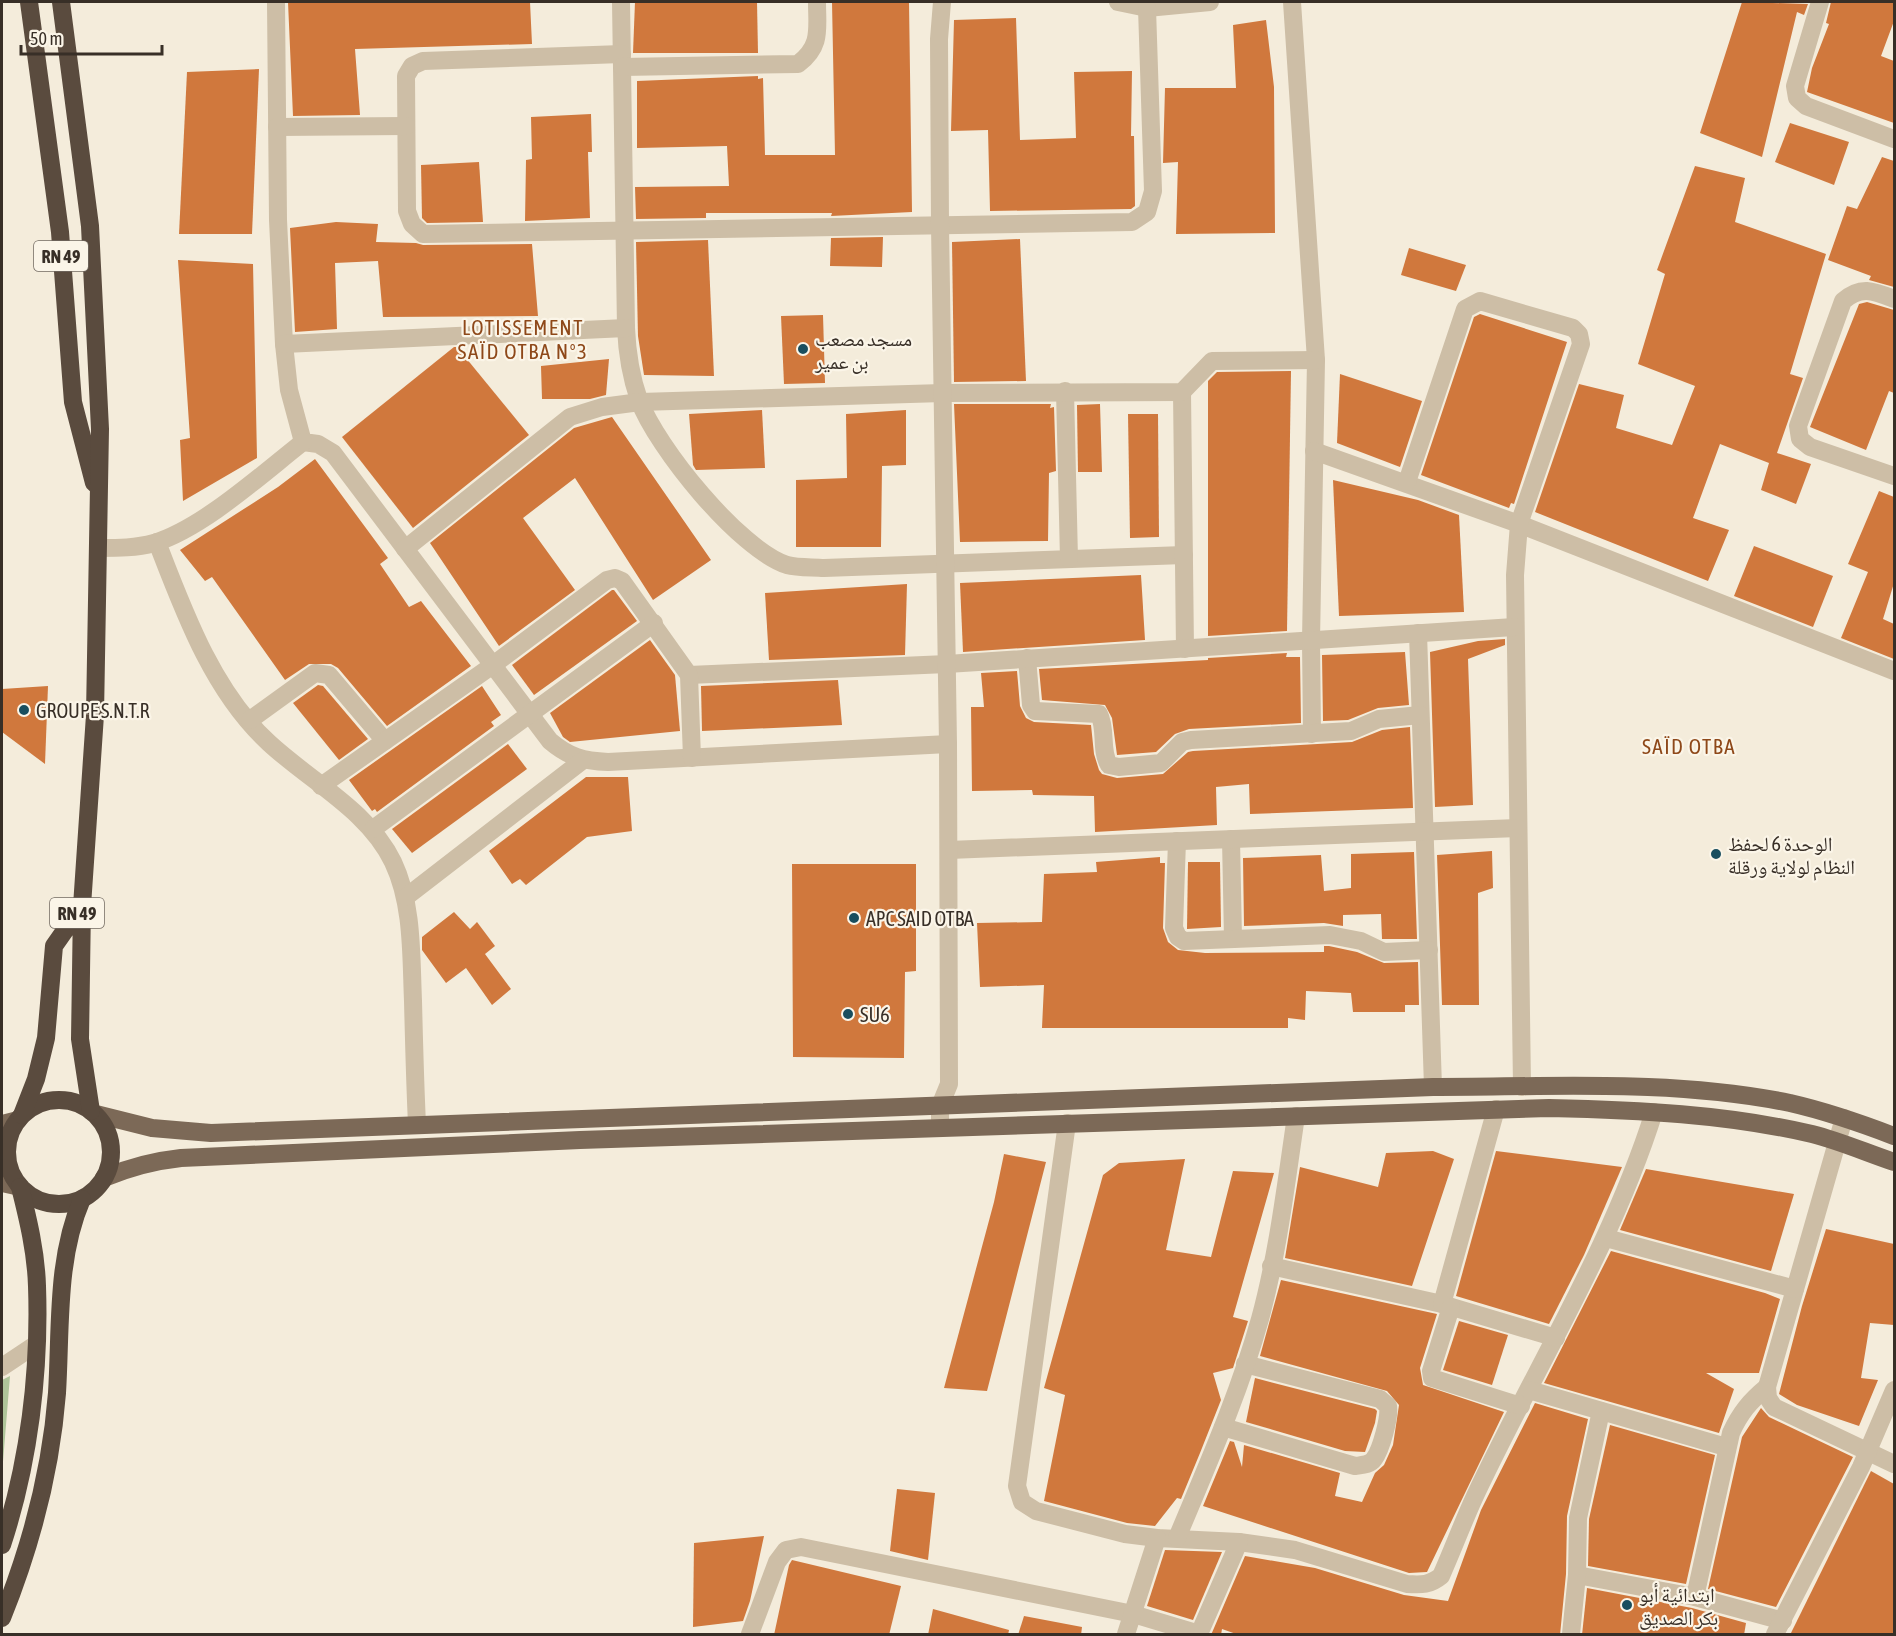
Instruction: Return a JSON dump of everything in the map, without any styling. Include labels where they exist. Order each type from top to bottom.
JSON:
[{"type":"highway","name":"RN 49","points":[[29,2],[60,232],[73,402],[101,508]]},
{"type":"highway","name":"RN 49","points":[[61,2],[90,226],[100,429],[101,508],[95,715],[82,906],[80,1039],[93,1112]]},
{"type":"highway","name":"RN 49","points":[[14,1120],[36,1079],[46,1038],[54,946],[82,906]]},
{"type":"highway","points":[[63,1100],[78,1103],[93,1112],[106,1128],[111,1145],[110,1162],[104,1178],[94,1190],[81,1199],[55,1204],[30,1195],[12,1174],[8,1147],[14,1120],[34,1106],[48,1101],[63,1100]]},
{"type":"highway","points":[[2,1545],[15,1504],[26,1450],[35,1345],[37,1287],[34,1257],[20,1186]]},
{"type":"highway","points":[[2,1618],[19,1575],[38,1512],[56,1395],[67,1238],[81,1199]]},
{"type":"main road","points":[[93,1112],[153,1128],[211,1133],[1433,1087],[1689,1089],[1791,1103],[1844,1118],[1894,1136]]},
{"type":"main road","points":[[104,1178],[154,1161],[181,1158],[557,1141],[1549,1108],[1654,1112],[1755,1123],[1837,1142],[1894,1162]]},
{"type":"main road","points":[[2,1183],[20,1186]]},
{"type":"street","points":[[276,2],[277,127],[284,344],[289,390],[303,442]]},
{"type":"street","points":[[621,2],[626,328],[633,380],[640,402],[663,448],[755,549],[788,565],[824,568],[1184,555]]},
{"type":"street","points":[[817,2],[817,35],[813,53],[798,64],[423,61],[412,66],[406,76],[407,210],[411,224],[423,234],[1132,222],[1147,212],[1153,191],[1148,8]]},
{"type":"street","points":[[940,1128],[940,1106],[949,1083],[948,744],[940,225],[939,39],[942,2]]},
{"type":"street","points":[[1118,2],[1148,8],[1210,2]]},
{"type":"street","points":[[1292,2],[1316,360],[1311,641],[1312,734]]},
{"type":"street","points":[[1820,2],[1794,86],[1797,98],[1806,106],[1894,139]]},
{"type":"street","points":[[277,127],[406,126]]},
{"type":"street","points":[[1894,299],[1867,289],[1853,292],[1843,301],[1798,426],[1800,439],[1810,447],[1894,477]]},
{"type":"street","points":[[1407,482],[1465,309],[1480,301],[1573,328],[1580,334],[1581,344],[1519,524],[1514,627],[1522,1087]]},
{"type":"street","points":[[284,344],[626,328]]},
{"type":"street","points":[[1185,649],[1182,392],[1212,361],[1316,360]]},
{"type":"street","points":[[1065,391],[1069,559]]},
{"type":"street","points":[[405,549],[570,417],[602,407],[640,402],[943,393],[1182,392]]},
{"type":"street","points":[[99,548],[137,547],[157,542],[190,526],[303,442],[318,444],[333,453],[550,741],[566,755],[582,761],[692,758],[948,744]]},
{"type":"street","points":[[1314,451],[1407,482],[1519,524],[1894,671]]},
{"type":"street","points":[[157,542],[194,632],[228,694],[268,742],[373,829],[393,862],[406,897],[411,961],[417,1124]]},
{"type":"street","points":[[321,786],[493,665],[607,580],[615,578],[622,581],[689,675],[692,758]]},
{"type":"street","points":[[373,829],[654,623]]},
{"type":"street","points":[[689,675],[947,663],[1514,627]]},
{"type":"street","points":[[1418,633],[1433,1087]]},
{"type":"street","points":[[1027,658],[1031,705],[1035,711],[1099,714],[1103,722],[1105,759],[1109,765],[1119,767],[1161,763],[1182,742],[1191,740],[1351,731],[1379,719],[1420,715]]},
{"type":"street","points":[[249,720],[315,674],[323,672],[329,675],[385,741]]},
{"type":"street","points":[[406,897],[582,761]]},
{"type":"street","points":[[949,850],[1518,828]]},
{"type":"street","points":[[1231,839],[1233,939]]},
{"type":"street","points":[[1177,842],[1174,928],[1178,937],[1184,940],[1330,936],[1361,941],[1384,952],[1429,950]]},
{"type":"street","points":[[949,1083],[959,1106],[960,1127]]},
{"type":"street","points":[[1496,1109],[1431,1371],[1432,1378],[1525,1398],[1601,1411],[1726,1447]]},
{"type":"street","points":[[1067,1123],[1017,1486],[1022,1502],[1036,1511],[1125,1534],[1239,1542],[1295,1550],[1407,1584],[1422,1586],[1441,1576],[1476,1496],[1606,1238],[1639,1161],[1654,1112]]},
{"type":"street","points":[[1178,1538],[1223,1427],[1260,1319],[1296,1116]]},
{"type":"street","points":[[1844,1118],[1767,1387],[1768,1398],[1774,1407],[1869,1450],[1894,1464]]},
{"type":"street","points":[[1606,1238],[1795,1289]]},
{"type":"street","points":[[1271,1266],[1447,1305],[1556,1338]]},
{"type":"street","points":[[2,1367],[35,1345]]},
{"type":"street","points":[[1223,1427],[1355,1466],[1365,1465],[1374,1459],[1389,1416],[1388,1406],[1380,1399],[1245,1364]]},
{"type":"street","points":[[1695,1597],[1726,1447],[1739,1416],[1767,1387]]},
{"type":"street","points":[[1577,1575],[1695,1597],[1779,1628],[1869,1450],[1894,1390]]},
{"type":"street","points":[[1571,1635],[1577,1575],[1578,1518],[1601,1411]]},
{"type":"street","points":[[1126,1635],[1157,1538]]},
{"type":"street","points":[[750,1635],[777,1562],[786,1550],[801,1546],[1133,1614],[1200,1634],[1239,1542]]},
{"type":"green space","points":[[10,1376],[2,1474],[2,1380]]},
{"type":"building","points":[[288,2],[530,2],[532,44],[355,49],[360,115],[293,116]]},
{"type":"building","points":[[635,2],[757,2],[758,53],[633,53]]},
{"type":"building","points":[[832,2],[909,2],[912,212],[831,216],[832,213],[706,213],[706,218],[636,219],[635,187],[729,186],[727,146],[637,148],[637,81],[758,76],[758,79],[763,78],[765,155],[835,155]]},
{"type":"building","points":[[1742,2],[1808,4],[1804,15],[1797,12],[1762,157],[1700,133]]},
{"type":"building","points":[[1831,2],[1894,2],[1894,21],[1881,56],[1894,61],[1894,123],[1807,92],[1812,68],[1829,24],[1826,23]]},
{"type":"building","points":[[1016,18],[1020,140],[1076,138],[1074,72],[1132,71],[1131,136],[1134,136],[1135,206],[1131,209],[990,211],[988,130],[951,131],[954,20]]},
{"type":"building","points":[[1266,20],[1274,87],[1275,233],[1176,234],[1178,162],[1163,163],[1165,88],[1236,88],[1233,25]]},
{"type":"building","points":[[259,69],[252,234],[179,234],[187,72]]},
{"type":"building","points":[[591,114],[592,152],[588,152],[590,218],[525,221],[526,160],[532,159],[531,117]]},
{"type":"building","points":[[1790,123],[1849,142],[1834,185],[1775,162]]},
{"type":"building","points":[[1882,157],[1894,161],[1894,287],[1869,280],[1871,276],[1828,260],[1847,206],[1857,209]]},
{"type":"building","points":[[479,162],[483,222],[427,223],[422,218],[421,165]]},
{"type":"building","points":[[1695,166],[1745,178],[1735,222],[1826,254],[1790,374],[1803,378],[1777,453],[1811,464],[1796,504],[1761,490],[1769,463],[1720,444],[1693,518],[1729,530],[1708,581],[1535,512],[1579,384],[1624,395],[1616,428],[1672,445],[1695,386],[1638,364],[1665,274],[1657,270]]},
{"type":"building","points":[[336,222],[378,224],[376,242],[423,245],[532,244],[538,316],[383,317],[378,261],[335,263],[337,329],[295,332],[290,228]]},
{"type":"building","points":[[883,237],[882,267],[830,266],[831,238]]},
{"type":"building","points":[[1020,239],[1026,381],[954,382],[952,242]]},
{"type":"building","points":[[708,240],[714,376],[644,375],[638,336],[636,242]]},
{"type":"building","points":[[1409,248],[1466,265],[1456,291],[1401,275]]},
{"type":"building","points":[[178,260],[253,264],[257,458],[183,501],[180,440],[190,438]]},
{"type":"building","points":[[1867,302],[1894,310],[1894,393],[1889,391],[1866,450],[1810,427],[1859,304]]},
{"type":"building","points":[[1480,314],[1567,342],[1514,504],[1511,503],[1509,508],[1421,475],[1474,317]]},
{"type":"building","name":"مسجد مصعب بن عمير","points":[[823,315],[825,383],[784,384],[781,316]]},
{"type":"building","points":[[454,347],[457,347],[529,435],[413,528],[342,437]]},
{"type":"building","points":[[609,359],[606,395],[590,399],[542,399],[541,366]]},
{"type":"building","points":[[1291,371],[1287,631],[1208,636],[1208,381],[1217,372]]},
{"type":"building","points":[[1340,374],[1422,401],[1400,467],[1337,443]]},
{"type":"building","points":[[954,404],[1051,404],[1050,408],[1054,407],[1056,471],[1049,473],[1048,541],[960,542]]},
{"type":"building","points":[[1100,404],[1102,472],[1078,472],[1077,405]]},
{"type":"building","points":[[762,410],[765,468],[696,470],[693,465],[689,414]]},
{"type":"building","points":[[906,410],[906,465],[882,466],[881,547],[796,547],[796,480],[847,478],[846,414]]},
{"type":"building","points":[[1128,414],[1158,414],[1159,537],[1130,538]]},
{"type":"building","points":[[612,417],[711,560],[653,600],[575,478],[523,518],[575,590],[499,646],[430,543],[574,428]]},
{"type":"building","points":[[315,459],[388,558],[380,564],[409,607],[421,601],[471,666],[387,726],[338,668],[331,664],[309,664],[285,680],[212,577],[205,581],[180,550],[278,487]]},
{"type":"building","points":[[1333,480],[1418,500],[1459,515],[1464,612],[1339,616]]},
{"type":"building","points":[[1879,491],[1894,497],[1894,583],[1883,619],[1894,624],[1894,659],[1841,638],[1868,572],[1848,564]]},
{"type":"building","points":[[1754,546],[1833,576],[1813,627],[1734,596]]},
{"type":"building","points":[[1141,575],[1145,640],[963,652],[960,583]]},
{"type":"building","points":[[907,584],[905,655],[769,660],[765,593]]},
{"type":"building","points":[[612,590],[637,621],[534,695],[512,665]]},
{"type":"building","points":[[1505,639],[1505,645],[1468,659],[1473,805],[1435,807],[1430,652],[1478,641]]},
{"type":"building","points":[[650,640],[675,675],[680,731],[570,742],[563,737],[550,713]]},
{"type":"building","points":[[1405,652],[1409,705],[1378,708],[1348,720],[1323,721],[1322,655]]},
{"type":"building","points":[[1287,653],[1286,657],[1300,657],[1301,723],[1189,729],[1175,734],[1156,752],[1117,755],[1112,718],[1105,705],[1042,700],[1039,669],[1208,660],[1208,658]]},
{"type":"building","points":[[1017,671],[1020,706],[1026,718],[1034,722],[1091,725],[1094,754],[1099,770],[1102,774],[1117,778],[1163,774],[1188,752],[1193,751],[1352,742],[1382,730],[1410,727],[1413,808],[1250,814],[1249,784],[1216,787],[1217,825],[1095,832],[1094,796],[1033,795],[1032,790],[972,791],[971,707],[984,707],[981,673]]},
{"type":"building","points":[[838,680],[842,725],[702,731],[701,686]]},
{"type":"building","points":[[318,685],[323,686],[368,739],[339,760],[293,703]]},
{"type":"building","name":"GROUPE S.N.T.R","points":[[48,686],[45,764],[2,732],[2,689]]},
{"type":"building","points":[[482,686],[501,715],[491,722],[494,726],[377,812],[375,809],[372,811],[349,780]]},
{"type":"building","points":[[508,744],[527,769],[412,853],[392,829]]},
{"type":"building","points":[[586,777],[628,777],[632,831],[587,837],[526,885],[520,879],[512,884],[489,851]]},
{"type":"building","points":[[1492,851],[1493,888],[1478,893],[1479,1005],[1442,1005],[1437,855]]},
{"type":"building","points":[[1414,852],[1417,939],[1382,939],[1381,914],[1343,915],[1343,926],[1324,923],[1244,926],[1243,858],[1321,855],[1324,891],[1351,888],[1351,854]]},
{"type":"building","points":[[1160,857],[1160,863],[1165,863],[1163,928],[1168,942],[1178,950],[1205,953],[1324,952],[1324,946],[1329,946],[1357,952],[1384,963],[1418,962],[1419,1005],[1405,1005],[1405,1012],[1353,1012],[1351,993],[1306,991],[1305,1020],[1288,1018],[1288,1028],[1042,1028],[1044,985],[980,987],[977,923],[1042,922],[1044,874],[1097,872],[1096,862]]},
{"type":"building","points":[[1188,862],[1220,862],[1221,927],[1187,929]]},
{"type":"building","points":[[792,864],[916,864],[916,971],[905,972],[904,1058],[793,1057]]},
{"type":"building","points":[[454,912],[470,929],[477,922],[495,946],[485,954],[511,989],[492,1005],[466,968],[446,983],[422,950],[422,937]]},
{"type":"building","points":[[1433,1151],[1454,1159],[1412,1286],[1285,1258],[1300,1167],[1378,1187],[1386,1153]]},
{"type":"building","points":[[1496,1151],[1622,1167],[1584,1255],[1549,1324],[1456,1296]]},
{"type":"building","points":[[1004,1154],[1046,1162],[987,1391],[944,1388],[994,1202]]},
{"type":"building","points":[[1185,1159],[1166,1250],[1211,1257],[1233,1171],[1274,1173],[1233,1317],[1248,1321],[1233,1368],[1213,1373],[1221,1400],[1200,1453],[1181,1499],[1177,1498],[1155,1526],[1127,1523],[1044,1501],[1065,1395],[1044,1388],[1103,1175],[1119,1163]]},
{"type":"building","points":[[1646,1169],[1794,1194],[1771,1271],[1620,1230]]},
{"type":"building","points":[[1826,1229],[1894,1244],[1894,1325],[1870,1323],[1861,1378],[1878,1380],[1859,1426],[1797,1405],[1779,1394],[1802,1306]]},
{"type":"building","points":[[1611,1251],[1780,1299],[1759,1373],[1706,1373],[1734,1389],[1719,1433],[1544,1383]]},
{"type":"building","points":[[1281,1280],[1437,1314],[1420,1368],[1423,1385],[1504,1412],[1427,1572],[1409,1573],[1203,1506],[1230,1441],[1234,1442],[1242,1467],[1244,1445],[1340,1473],[1335,1496],[1362,1502],[1375,1473],[1384,1465],[1393,1445],[1399,1405],[1387,1391],[1260,1356]]},
{"type":"building","points":[[1459,1321],[1508,1335],[1492,1385],[1443,1370]]},
{"type":"building","points":[[1255,1378],[1375,1409],[1377,1411],[1375,1423],[1365,1452],[1345,1451],[1246,1422]]},
{"type":"building","points":[[1535,1403],[1588,1419],[1567,1516],[1566,1574],[1560,1635],[1239,1635],[1222,1629],[1221,1635],[1211,1635],[1245,1556],[1315,1568],[1404,1595],[1448,1601],[1481,1510]]},
{"type":"building","points":[[1761,1408],[1769,1417],[1853,1457],[1776,1607],[1708,1589],[1742,1437]]},
{"type":"building","points":[[1610,1425],[1715,1455],[1686,1584],[1588,1566],[1589,1519]]},
{"type":"building","points":[[1871,1471],[1894,1484],[1894,1635],[1790,1635]]},
{"type":"building","points":[[897,1489],[935,1493],[928,1560],[890,1551]]},
{"type":"building","points":[[764,1536],[750,1601],[743,1621],[693,1627],[694,1543]]},
{"type":"building","points":[[1165,1550],[1222,1552],[1193,1620],[1147,1606]]},
{"type":"building","points":[[792,1560],[901,1586],[889,1635],[774,1635]]},
{"type":"building","name":"ابتدائية أبو بكر الصديق","points":[[1587,1588],[1692,1608],[1746,1623],[1744,1635],[1582,1635]]},
{"type":"building","points":[[933,1609],[1009,1630],[1008,1635],[928,1635]]},
{"type":"building","points":[[1024,1616],[1082,1627],[1081,1635],[1018,1635]]},
{"type":"place","name":"مسجد مصعب بن عمير","points":[[803,349]]},
{"type":"place","name":"GROUPE S.N.T.R","points":[[24,710]]},
{"type":"place","name":"الوحدة 6 لحفظ النظام لولاية ورقلة","points":[[1716,854]]},
{"type":"place","name":"APC SAID OTBA","points":[[854,918]]},
{"type":"place","name":"SU6","points":[[848,1014]]},
{"type":"place","name":"ابتدائية أبو بكر الصديق","points":[[1627,1605]]},
{"type":"district","name":"LOTISSEMENT SAÏD OTBA N°3","points":[[523,339]]},
{"type":"district","name":"SAÏD OTBA","points":[[1689,746]]}]
